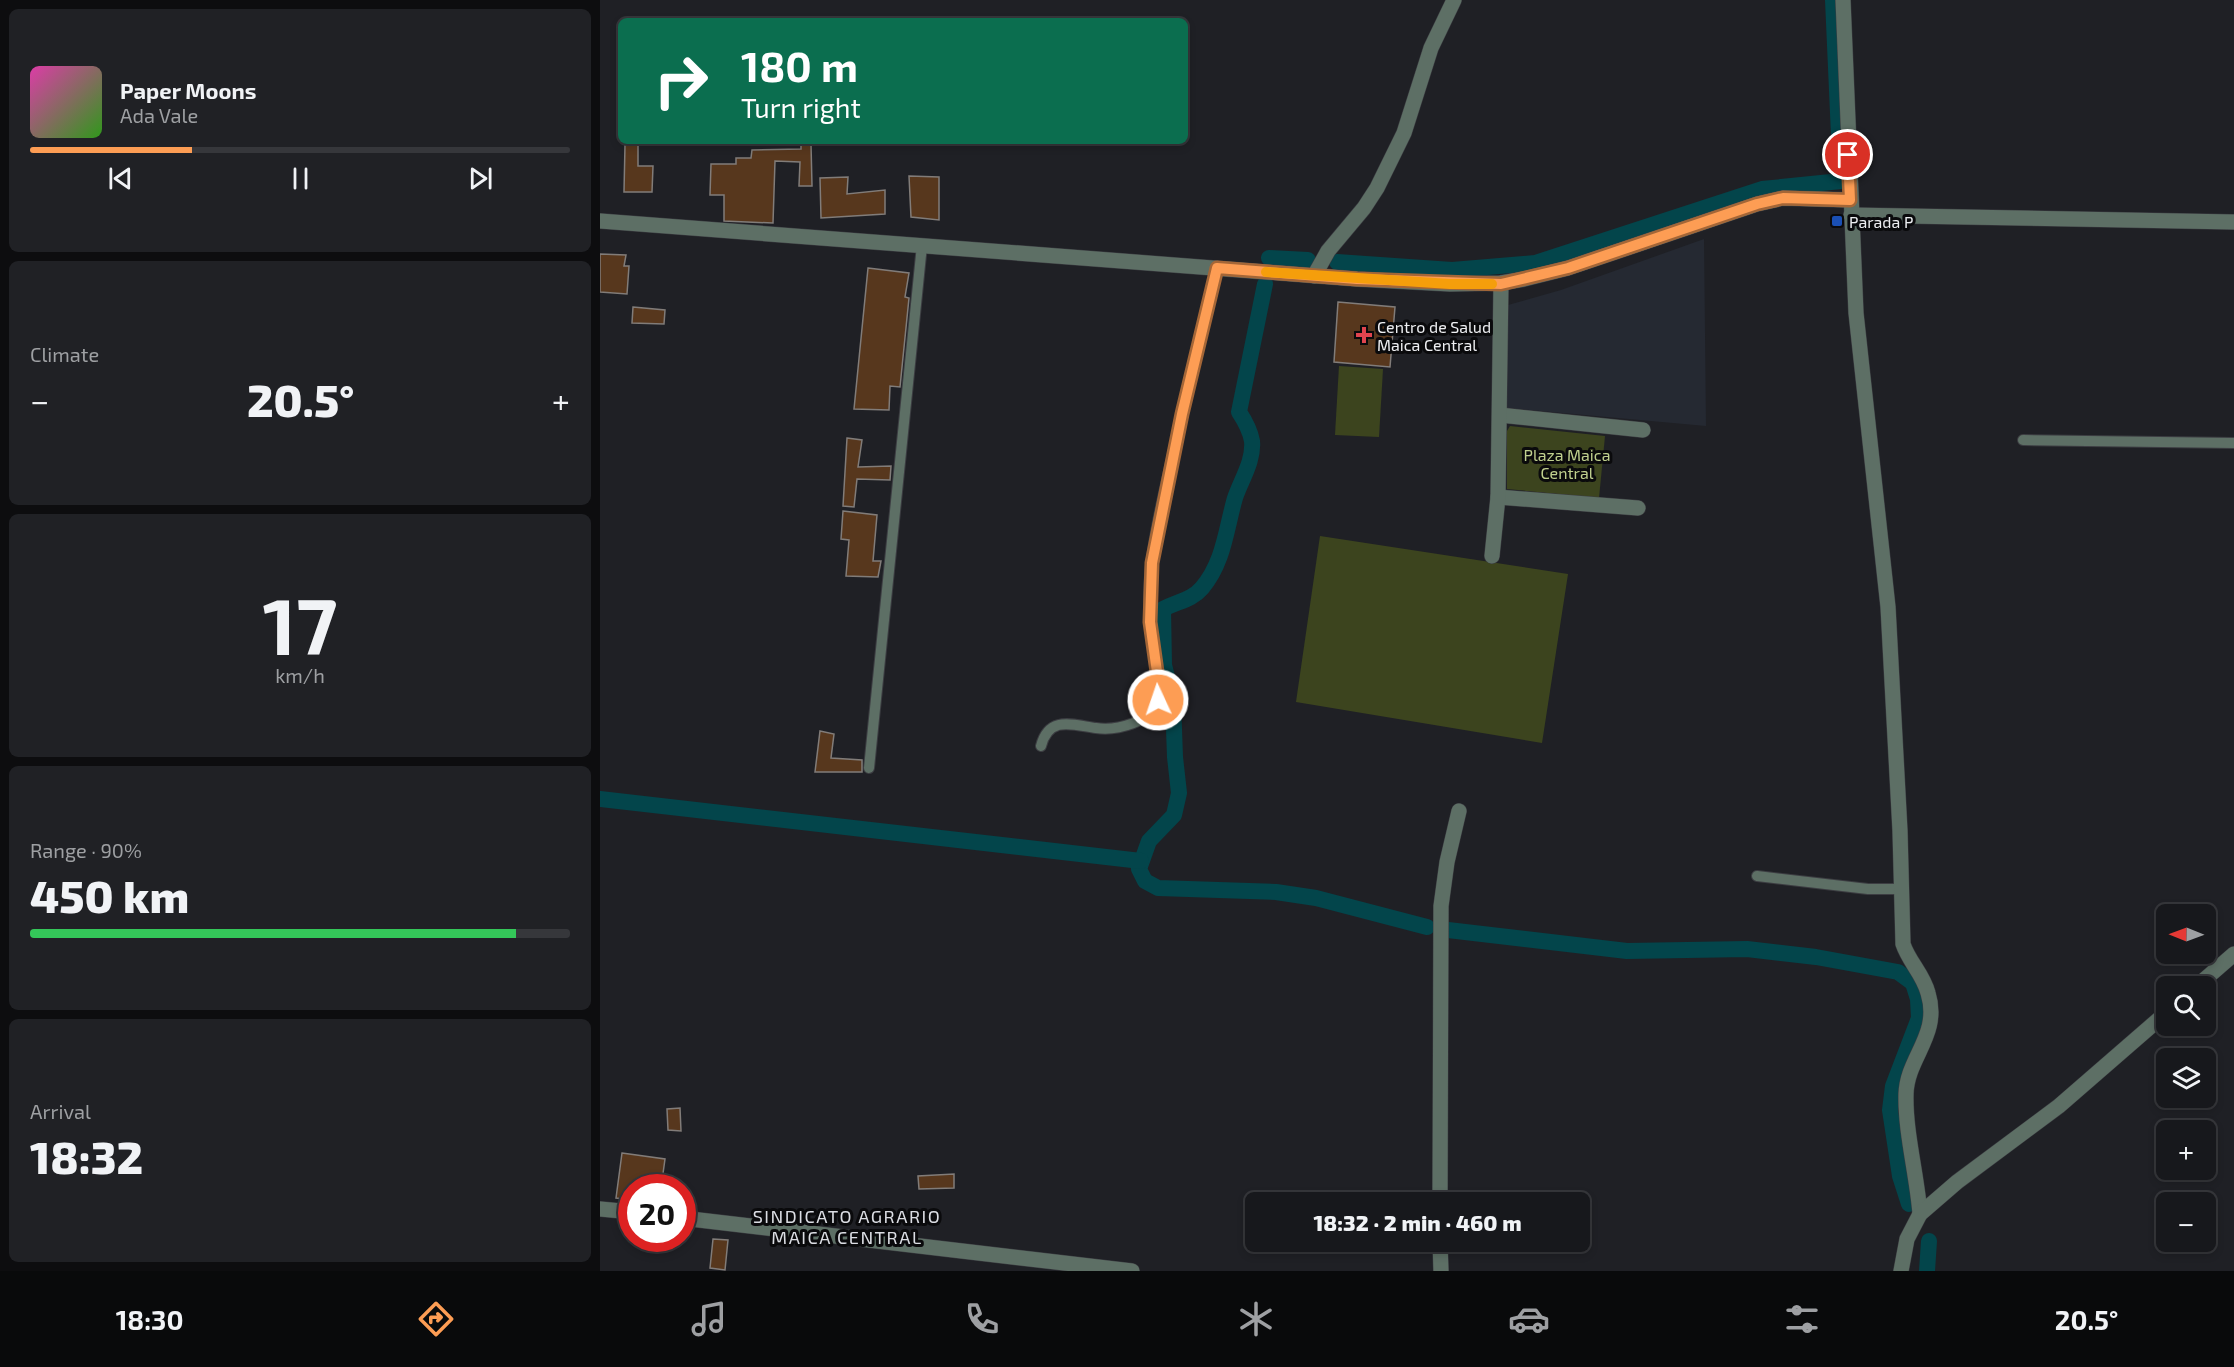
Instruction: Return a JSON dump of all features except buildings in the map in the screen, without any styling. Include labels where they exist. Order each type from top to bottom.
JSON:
[{"type":"street","points":[[1314,276],[1328,251],[1364,208],[1377,188],[1410,118],[1431,48],[1454,0]]},
{"type":"street","points":[[1843,0],[1857,324],[1888,608],[1900,831],[1903,944],[1909,960],[1922,976],[1932,1013],[1930,1031],[1906,1091],[1920,1214]]},
{"type":"street","points":[[600,221],[1314,276],[1450,284],[1501,284],[1568,268],[1757,204],[1783,198],[1851,207],[2234,222]]},
{"type":"street","points":[[1492,556],[1498,497],[1501,284]]},
{"type":"street","points":[[1500,415],[1643,430]]},
{"type":"street","points":[[1498,497],[1638,508]]},
{"type":"street","points":[[1440,1192],[1441,906],[1447,862],[1459,812]]},
{"type":"street","points":[[2209,976],[2234,954]]},
{"type":"street","points":[[1901,1271],[1907,1239],[1920,1214],[1957,1182],[2058,1106],[2156,1022]]},
{"type":"street","points":[[600,1209],[618,1211]]},
{"type":"street","points":[[696,1220],[1132,1271]]},
{"type":"street","points":[[1440,1252],[1441,1271]]},
{"type":"lane","points":[[868,768],[922,245]]},
{"type":"lane","points":[[1041,746],[1044,735],[1051,728],[1076,722],[1097,728],[1118,726],[1143,719],[1154,710],[1158,700],[1159,686],[1150,622],[1152,563],[1182,414],[1217,268]]},
{"type":"lane","points":[[2023,440],[2234,444]]},
{"type":"lane","points":[[1757,876],[1846,887],[1900,890]]},
{"type":"shaded area","points":[[1704,239],[1706,426],[1507,408],[1508,305],[1561,290]]},
{"type":"green space","points":[[1339,366],[1383,369],[1379,437],[1335,435]]},
{"type":"green space","name":"Plaza Maica Central","points":[[1510,426],[1605,436],[1599,498],[1507,489],[1507,431]]},
{"type":"green space","points":[[1320,536],[1568,574],[1542,743],[1296,702]]},
{"type":"waterway","points":[[1337,262],[1452,270],[1535,263],[1762,189],[1841,181],[1833,0]]},
{"type":"waterway","points":[[1269,258],[1308,260]]},
{"type":"waterway","points":[[1265,284],[1239,412],[1250,433],[1252,448],[1249,463],[1235,498],[1220,556],[1202,588],[1193,596],[1163,609],[1164,665],[1173,701],[1179,793],[1174,815],[1149,841],[1139,869],[1145,881],[1158,888],[1276,892],[1316,898],[1427,927]]},
{"type":"waterway","points":[[600,799],[1141,861]]},
{"type":"waterway","points":[[1448,930],[1627,951],[1747,949],[1816,957],[1898,972],[1913,983],[1918,999],[1919,1018],[1893,1086],[1890,1110],[1900,1176],[1909,1204]]},
{"type":"waterway","points":[[1927,1271],[1929,1241]]},
{"type":"slow traffic","points":[[1266,272],[1450,284],[1492,284]]},
{"type":"place","name":"Parada P","points":[[1837,221]]},
{"type":"place","name":"Centro de Salud Maica Central","points":[[1364,335]]},
{"type":"district","name":"SINDICATO AGRARIO MAICA CENTRAL","points":[[847,1226]]},
{"type":"route","points":[[1158,700],[1159,686],[1149,603],[1152,563],[1158,523],[1182,414],[1217,268],[1357,279],[1501,284],[1568,268],[1757,204],[1783,198],[1850,200],[1848,155]]}]
